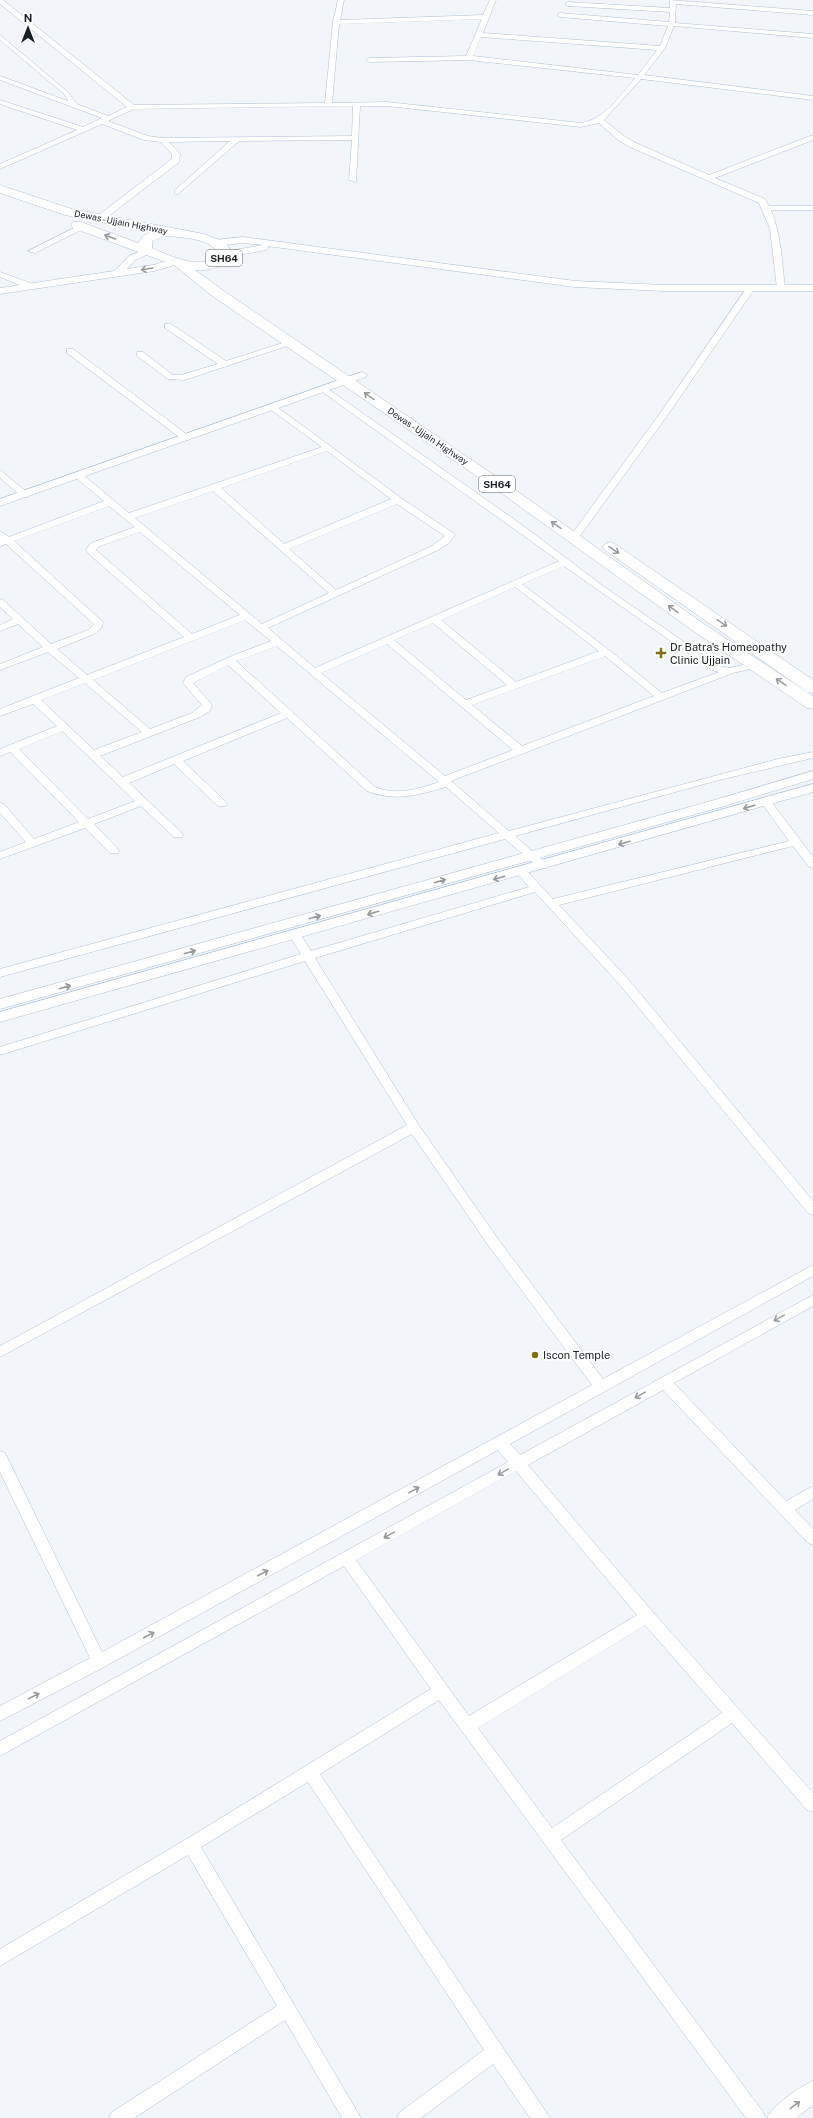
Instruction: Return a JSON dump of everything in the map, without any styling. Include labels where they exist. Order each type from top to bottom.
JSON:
[{"type":"main road","name":"Dewas - Ujjain Highway","points":[[0,189],[38,203],[99,219],[174,232],[215,243],[222,246],[226,254],[224,258],[218,262],[202,266],[178,263]]},
{"type":"main road","name":"Dewas - Ujjain Highway","points":[[0,198],[147,250],[178,263],[216,292],[347,381],[813,688]]},
{"type":"main road","name":"Dewas - Ujjain Highway","points":[[147,250],[144,244],[150,236],[174,232]]},
{"type":"main road","name":"Dewas - Ujjain Highway","points":[[202,266],[248,301],[362,375],[755,665],[813,704]]},
{"type":"street","points":[[328,105],[336,22],[341,0]]},
{"type":"street","points":[[470,58],[493,0]]},
{"type":"street","points":[[0,1],[127,104],[133,107]]},
{"type":"street","points":[[0,167],[133,107],[408,105],[569,125],[581,125],[600,120],[654,60],[667,39],[672,23],[673,1],[724,3],[813,13]]},
{"type":"street","points":[[568,4],[612,3],[673,10]]},
{"type":"street","points":[[560,15],[672,23],[813,36]]},
{"type":"street","points":[[336,22],[486,18]]},
{"type":"street","points":[[479,35],[662,48]]},
{"type":"street","points":[[0,37],[66,93],[75,106]]},
{"type":"street","points":[[369,60],[470,58],[813,98]]},
{"type":"street","points":[[0,78],[75,106],[147,138],[163,140],[355,138]]},
{"type":"street","points":[[2,102],[84,130]]},
{"type":"street","points":[[353,180],[357,105]]},
{"type":"street","points":[[600,120],[621,138],[633,145],[711,177],[762,201],[769,208],[781,288]]},
{"type":"street","points":[[711,177],[813,137]]},
{"type":"street","points":[[178,192],[215,157],[238,139]]},
{"type":"street","points":[[99,219],[176,160],[176,154],[163,140]]},
{"type":"street","points":[[769,208],[813,208]]},
{"type":"street","points":[[32,251],[83,227]]},
{"type":"street","points":[[215,243],[243,240],[575,284],[642,288],[813,288]]},
{"type":"street","points":[[226,254],[282,245]]},
{"type":"street","points":[[118,273],[132,258],[147,250]]},
{"type":"street","points":[[0,291],[154,268],[178,263]]},
{"type":"street","points":[[0,274],[30,286]]},
{"type":"street","points":[[578,533],[664,414],[751,288]]},
{"type":"street","points":[[168,326],[226,365]]},
{"type":"street","points":[[140,354],[176,378],[189,378],[292,343]]},
{"type":"street","points":[[70,351],[186,438]]},
{"type":"street","points":[[0,503],[362,375]]},
{"type":"street","points":[[324,389],[516,524],[565,562],[716,668],[730,670]]},
{"type":"street","points":[[261,628],[435,548],[449,538],[447,532],[398,500],[273,407]]},
{"type":"street","points":[[128,516],[328,448]]},
{"type":"street","points":[[0,473],[26,495]]},
{"type":"street","points":[[79,476],[463,796],[543,866]]},
{"type":"street","points":[[214,487],[335,594]]},
{"type":"street","points":[[284,548],[398,500]]},
{"type":"street","points":[[2,539],[110,502]]},
{"type":"street","points":[[142,528],[93,546],[93,553],[191,638]]},
{"type":"street","points":[[0,667],[51,649],[91,632],[99,625],[98,622],[2,539]]},
{"type":"street","points":[[314,672],[565,562]]},
{"type":"street","points":[[516,583],[606,652],[662,698]]},
{"type":"street","points":[[0,602],[51,649],[87,678],[149,733]]},
{"type":"street","points":[[0,713],[246,616]]},
{"type":"street","points":[[434,619],[516,686]]},
{"type":"street","points":[[0,628],[20,620]]},
{"type":"street","points":[[388,640],[521,751]]},
{"type":"street","points":[[92,755],[206,709],[207,705],[188,683],[195,676],[278,642]]},
{"type":"street","points":[[464,704],[606,652]]},
{"type":"street","points":[[230,661],[371,789],[377,792],[399,795],[410,794],[445,781],[662,698],[730,670],[755,665]]},
{"type":"street","points":[[34,699],[178,835]]},
{"type":"street","points":[[121,782],[288,714]]},
{"type":"street","points":[[0,753],[63,727]]},
{"type":"street","points":[[12,748],[114,852]]},
{"type":"street","points":[[0,973],[770,763],[813,755]]},
{"type":"street","points":[[176,760],[222,804]]},
{"type":"street","points":[[41,1000],[530,855],[716,804],[813,775]]},
{"type":"street","points":[[1,1005],[41,1000],[295,935],[522,872],[813,788]]},
{"type":"street","points":[[0,856],[32,842],[86,824],[142,802]]},
{"type":"street","points":[[766,802],[813,865]]},
{"type":"street","points":[[2,810],[32,842]]},
{"type":"street","points":[[551,903],[797,842]]},
{"type":"street","points":[[522,872],[624,982],[813,1210]]},
{"type":"street","points":[[0,1051],[308,956],[538,888]]},
{"type":"street","points":[[295,935],[414,1127],[493,1242],[600,1386]]},
{"type":"street","points":[[0,1352],[414,1127]]},
{"type":"street","points":[[0,1714],[99,1662],[813,1270]]},
{"type":"street","points":[[0,1749],[813,1300]]},
{"type":"street","points":[[664,1382],[786,1508],[813,1539]]},
{"type":"street","points":[[500,1442],[647,1616],[812,1802]]},
{"type":"street","points":[[1,1461],[99,1662]]},
{"type":"street","points":[[786,1508],[813,1492]]},
{"type":"street","points":[[346,1558],[441,1691],[757,2118]]},
{"type":"street","points":[[467,1726],[647,1616]]},
{"type":"street","points":[[0,1958],[191,1845],[441,1691]]},
{"type":"street","points":[[550,1839],[662,1761],[733,1714]]},
{"type":"street","points":[[310,1772],[495,2052],[541,2118]]},
{"type":"street","points":[[191,1845],[352,2118]]},
{"type":"street","points":[[118,2118],[287,2009]]},
{"type":"street","points":[[406,2118],[495,2052]]},
{"type":"street","points":[[778,2118],[813,2092]]},
{"type":"place","name":"Dr Batra's Homeopathy Clinic Ujjain","points":[[661,653]]},
{"type":"place","name":"Iscon Temple","points":[[535,1355]]}]
